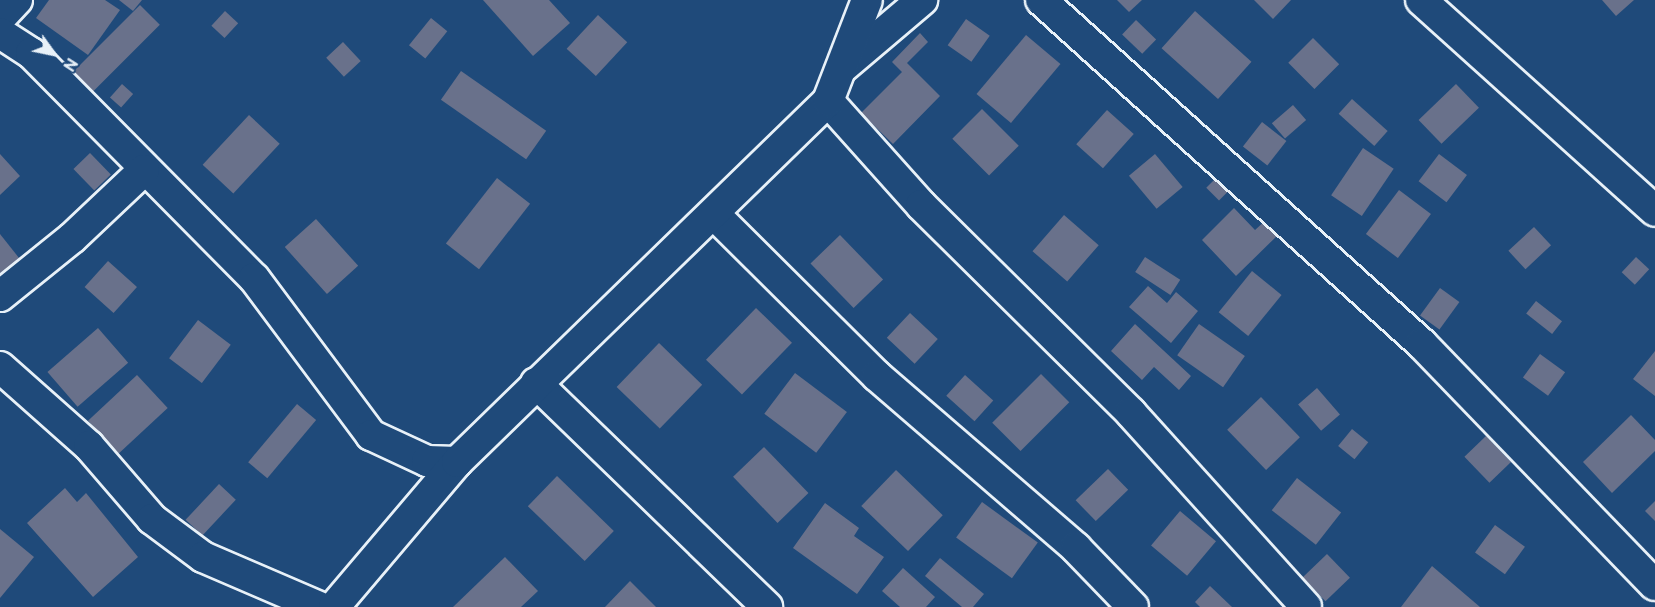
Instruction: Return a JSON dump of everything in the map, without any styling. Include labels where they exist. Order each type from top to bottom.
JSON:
[{"type":"street","points":[[0,18],[17,0]]},
{"type":"street","points":[[334,607],[362,579],[457,462],[828,101],[843,68],[867,0]]},
{"type":"street","points":[[843,68],[922,0]]},
{"type":"street","points":[[1041,0],[1422,344],[1655,585]]},
{"type":"street","points":[[1421,0],[1655,212]]},
{"type":"street","points":[[0,33],[31,53],[144,170],[254,278],[370,435],[417,458],[457,462]]},
{"type":"street","points":[[828,101],[921,205],[1131,413],[1306,607]]},
{"type":"street","points":[[0,296],[72,238],[144,170]]},
{"type":"street","points":[[714,214],[878,376],[1076,548],[1133,607]]},
{"type":"street","points":[[0,367],[89,446],[169,531],[202,557],[319,607]]},
{"type":"street","points":[[536,383],[767,607]]},
{"type":"street","points":[[362,579],[370,607]]},
{"type":"building","points":[[49,0],[105,0],[120,10],[88,55],[36,18]]},
{"type":"building","points":[[119,0],[142,0],[133,11]]},
{"type":"building","points":[[483,0],[549,0],[570,23],[533,56]]},
{"type":"building","points":[[1117,0],[1142,0],[1129,12]]},
{"type":"building","points":[[1254,0],[1291,0],[1273,19]]},
{"type":"building","points":[[1602,0],[1634,0],[1616,16]]},
{"type":"building","points":[[140,5],[160,25],[85,100],[65,80]]},
{"type":"building","points":[[225,11],[238,23],[225,38],[211,26]]},
{"type":"building","points":[[1195,11],[1251,62],[1218,99],[1162,48]]},
{"type":"building","points":[[598,15],[627,42],[596,76],[567,49]]},
{"type":"building","points":[[431,18],[447,31],[425,58],[409,45]]},
{"type":"building","points":[[966,19],[990,36],[971,62],[948,45]]},
{"type":"building","points":[[1136,20],[1156,39],[1142,54],[1122,34]]},
{"type":"building","points":[[920,33],[928,42],[907,63],[940,96],[893,144],[861,113],[902,72],[892,62]]},
{"type":"building","points":[[1026,35],[1060,64],[1011,123],[977,94]]},
{"type":"building","points":[[1313,38],[1339,64],[1314,89],[1288,63]]},
{"type":"building","points":[[343,42],[361,61],[344,77],[326,58]]},
{"type":"building","points":[[461,71],[546,131],[526,159],[441,100]]},
{"type":"building","points":[[122,84],[133,94],[121,107],[110,97]]},
{"type":"building","points":[[1456,84],[1479,108],[1442,144],[1419,120]]},
{"type":"building","points":[[1352,99],[1388,131],[1374,146],[1339,114]]},
{"type":"building","points":[[1293,105],[1306,120],[1285,138],[1272,123]]},
{"type":"building","points":[[982,109],[1019,146],[989,175],[952,139]]},
{"type":"building","points":[[1107,110],[1134,134],[1103,168],[1076,144]]},
{"type":"building","points":[[249,115],[280,144],[233,193],[203,165]]},
{"type":"building","points":[[1262,122],[1286,141],[1267,166],[1243,146]]},
{"type":"building","points":[[1363,148],[1394,169],[1362,216],[1331,195]]},
{"type":"building","points":[[90,153],[111,175],[94,191],[73,169]]},
{"type":"building","points":[[0,154],[20,176],[0,195]]},
{"type":"building","points":[[1155,154],[1183,187],[1157,209],[1129,176]]},
{"type":"building","points":[[1439,154],[1467,175],[1446,202],[1419,181]]},
{"type":"building","points":[[1219,175],[1232,188],[1219,200],[1206,188]]},
{"type":"building","points":[[497,178],[530,204],[479,269],[446,243]]},
{"type":"building","points":[[1399,190],[1431,214],[1398,258],[1366,234]]},
{"type":"building","points":[[1234,208],[1255,230],[1266,220],[1279,234],[1236,276],[1202,240]]},
{"type":"building","points":[[1064,215],[1099,245],[1067,281],[1033,251]]},
{"type":"building","points":[[316,219],[358,266],[327,294],[285,247]]},
{"type":"building","points":[[1534,227],[1551,245],[1525,269],[1508,251]]},
{"type":"building","points":[[0,234],[27,268],[0,289]]},
{"type":"building","points":[[840,235],[883,280],[854,308],[811,263]]},
{"type":"building","points":[[1145,257],[1180,280],[1170,295],[1135,272]]},
{"type":"building","points":[[1636,257],[1649,269],[1635,285],[1622,272]]},
{"type":"building","points":[[108,261],[137,287],[114,313],[85,287]]},
{"type":"building","points":[[1252,271],[1282,295],[1248,336],[1219,312]]},
{"type":"building","points":[[1148,286],[1167,303],[1176,292],[1198,311],[1171,343],[1129,307]]},
{"type":"building","points":[[1440,288],[1459,302],[1439,330],[1420,316]]},
{"type":"building","points":[[1536,301],[1562,321],[1552,334],[1526,314]]},
{"type":"building","points":[[756,308],[792,343],[742,395],[706,360]]},
{"type":"building","points":[[910,313],[938,339],[915,364],[887,338]]},
{"type":"building","points":[[198,320],[231,345],[202,383],[169,358]]},
{"type":"building","points":[[1135,324],[1191,376],[1179,390],[1154,367],[1142,380],[1111,351]]},
{"type":"building","points":[[1199,324],[1245,356],[1223,387],[1177,355]]},
{"type":"building","points":[[98,328],[128,363],[78,407],[47,372]]},
{"type":"building","points":[[659,343],[702,385],[660,429],[617,387]]},
{"type":"building","points":[[1655,351],[1655,396],[1633,379]]},
{"type":"building","points":[[1540,354],[1565,372],[1548,396],[1523,377]]},
{"type":"building","points":[[795,373],[847,412],[816,453],[764,414]]},
{"type":"building","points":[[1041,374],[1069,402],[1020,451],[992,423]]},
{"type":"building","points":[[137,375],[168,408],[119,454],[88,421]]},
{"type":"building","points":[[965,375],[993,400],[975,421],[946,396]]},
{"type":"building","points":[[1317,388],[1340,414],[1321,431],[1298,404]]},
{"type":"building","points":[[1261,397],[1300,437],[1266,470],[1227,430]]},
{"type":"building","points":[[297,404],[316,420],[267,478],[248,462]]},
{"type":"building","points":[[1631,415],[1655,440],[1655,451],[1612,493],[1583,462]]},
{"type":"building","points":[[1352,429],[1368,442],[1354,459],[1338,446]]},
{"type":"building","points":[[1486,436],[1511,462],[1489,483],[1464,457]]},
{"type":"building","points":[[764,447],[808,493],[778,523],[733,477]]},
{"type":"building","points":[[1108,469],[1128,490],[1096,521],[1076,500]]},
{"type":"building","points":[[896,470],[943,515],[908,551],[861,506]]},
{"type":"building","points":[[557,476],[614,531],[585,561],[528,506]]},
{"type":"building","points":[[1297,478],[1341,512],[1316,545],[1272,510]]},
{"type":"building","points":[[219,484],[236,500],[202,536],[186,520]]},
{"type":"building","points":[[65,488],[77,502],[86,493],[138,557],[93,597],[27,523]]},
{"type":"building","points":[[1655,501],[1655,521],[1645,511]]},
{"type":"building","points":[[982,502],[1038,543],[1012,578],[956,538]]},
{"type":"building","points":[[825,503],[859,528],[854,536],[884,557],[857,594],[793,548]]},
{"type":"building","points":[[1180,511],[1216,541],[1187,576],[1151,545]]},
{"type":"building","points":[[1495,525],[1525,547],[1505,574],[1475,553]]},
{"type":"building","points":[[0,529],[34,557],[0,598]]},
{"type":"building","points":[[1327,554],[1350,578],[1325,601],[1303,578]]},
{"type":"building","points":[[505,557],[538,591],[521,607],[453,607]]},
{"type":"building","points":[[940,558],[984,594],[973,607],[962,607],[925,576]]},
{"type":"building","points":[[1432,566],[1480,607],[1401,607]]},
{"type":"building","points":[[903,568],[935,597],[926,607],[900,607],[882,591]]},
{"type":"building","points":[[630,581],[656,607],[605,607]]},
{"type":"building","points":[[1210,586],[1232,607],[1200,607],[1195,602]]}]
